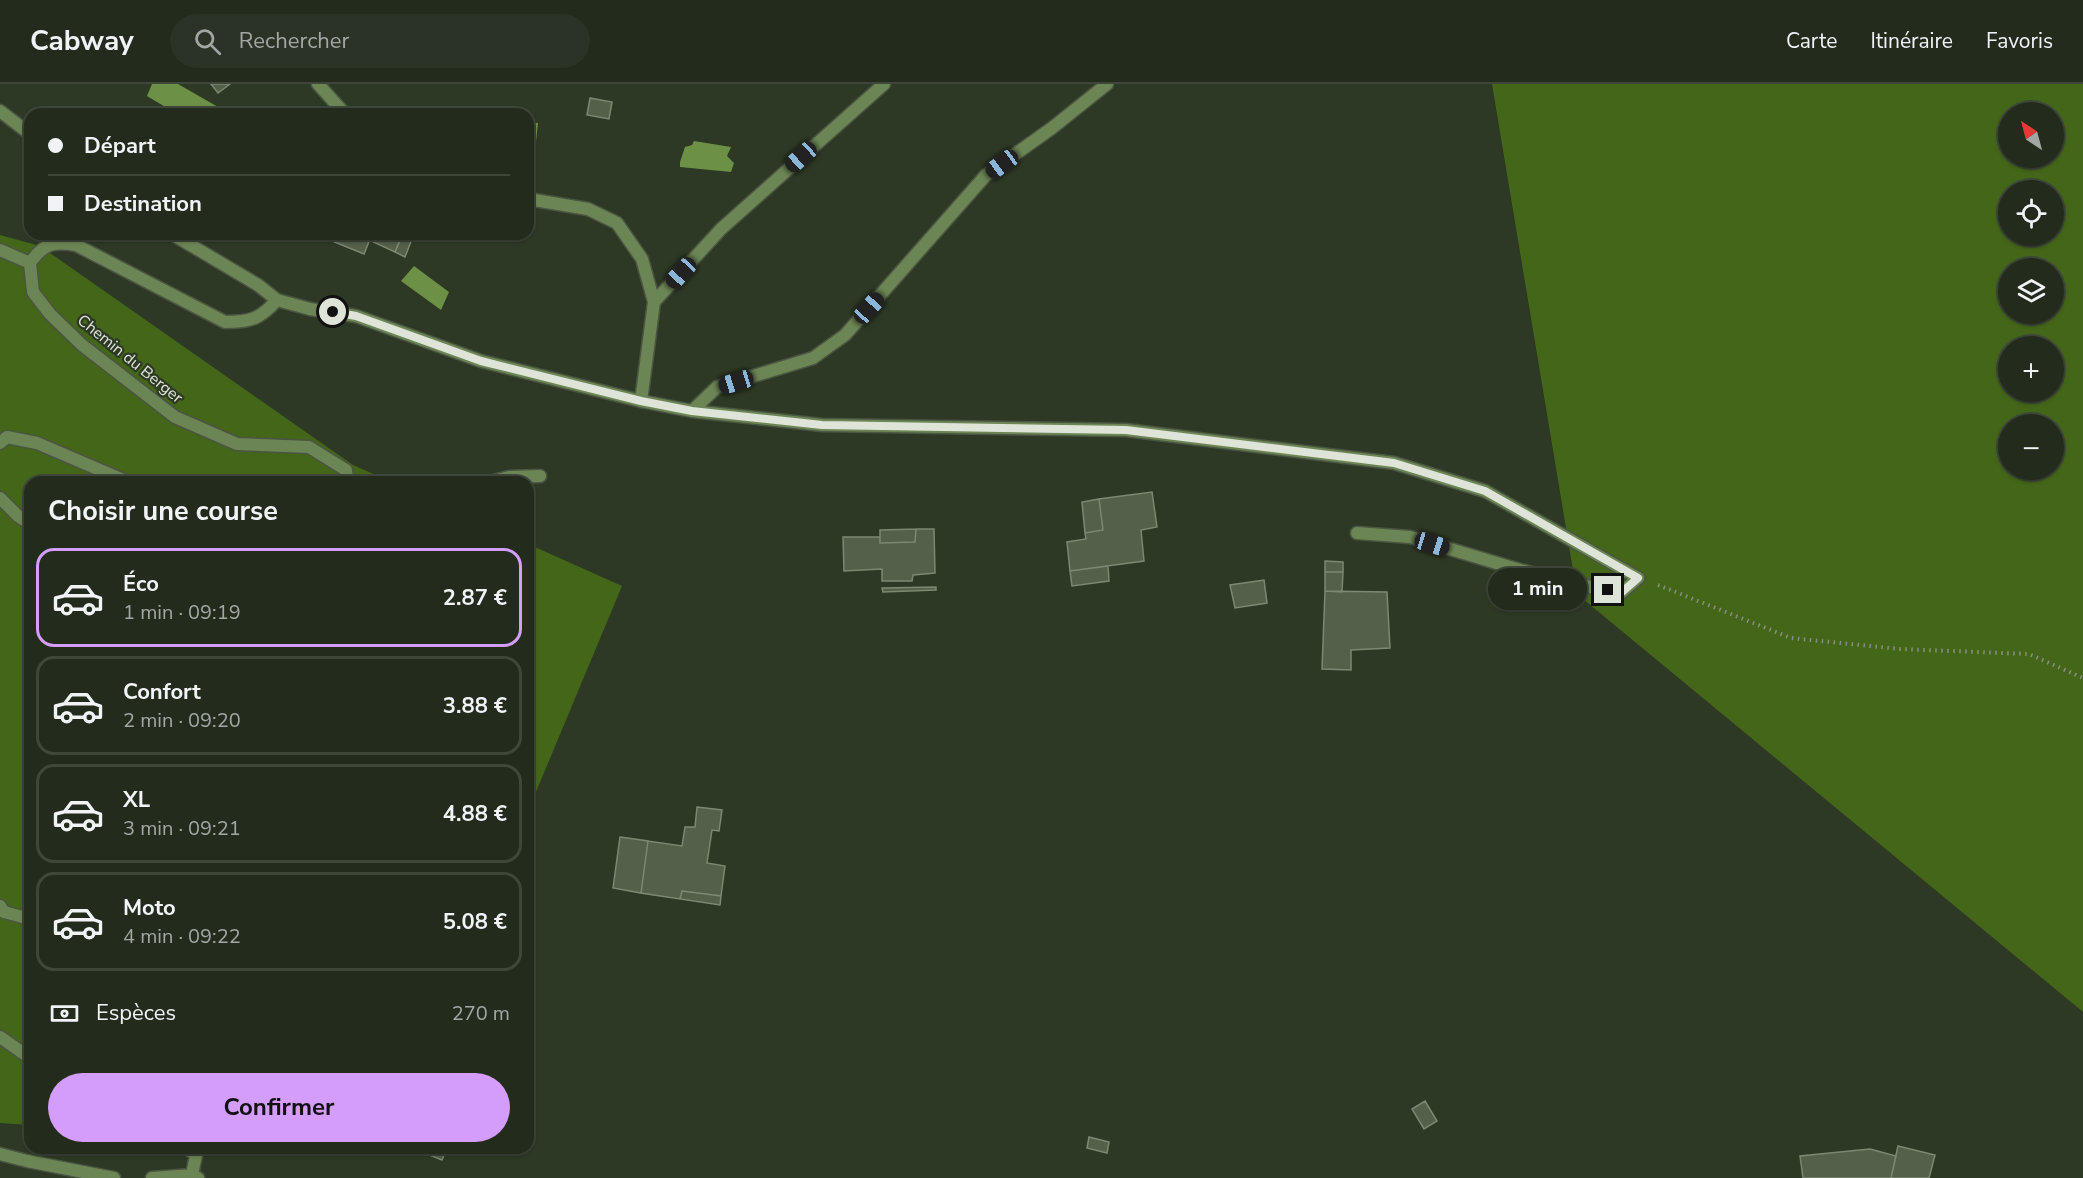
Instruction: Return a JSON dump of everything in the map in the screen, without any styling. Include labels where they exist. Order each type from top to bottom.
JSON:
[{"type":"street","points":[[318,84],[340,108]]},
{"type":"street","points":[[654,302],[721,229],[884,84]]},
{"type":"street","points":[[692,411],[717,387],[813,358],[844,335],[986,175],[1052,128],[1107,84]]},
{"type":"street","points":[[0,111],[24,129]]},
{"type":"street","points":[[534,200],[588,209],[617,223],[642,259],[654,302],[641,401]]},
{"type":"street","points":[[182,240],[258,285],[277,300],[310,309],[356,316],[481,361],[641,401],[692,411],[822,425],[1126,430],[1394,463],[1485,491],[1638,578],[1622,592],[1595,588],[1520,570],[1410,537],[1357,533]]},
{"type":"street","points":[[0,250],[30,262],[37,252],[57,242],[76,245],[225,322],[246,322],[264,314],[277,300]]},
{"type":"street","name":"Chemin du Berger","points":[[30,262],[33,292],[50,314],[81,345],[175,417],[237,444],[309,447],[346,470],[346,476]]},
{"type":"street","points":[[0,443],[8,437],[38,443],[114,476]]},
{"type":"street","points":[[534,476],[540,476]]},
{"type":"street","points":[[0,498],[24,520]]},
{"type":"street","points":[[0,906],[4,912],[24,917]]},
{"type":"street","points":[[0,1037],[24,1054]]},
{"type":"street","points":[[0,1154],[114,1178]]},
{"type":"street","points":[[153,1178],[195,1177],[194,1154]]},
{"type":"path","points":[[1638,578],[1791,638],[1900,649],[2029,654],[2083,678]]},
{"type":"shaded area","points":[[152,84],[178,84],[220,108],[167,108],[147,96]]},
{"type":"shaded area","points":[[1492,84],[2083,84],[2083,1012],[1577,594]]},
{"type":"shaded area","points":[[534,123],[538,123],[536,142],[534,142]]},
{"type":"shaded area","points":[[694,141],[731,147],[727,156],[734,163],[731,172],[680,167],[685,147],[692,145]]},
{"type":"shaded area","points":[[0,235],[40,246],[353,465],[378,476],[24,476],[24,1125],[0,1123]]},
{"type":"shaded area","points":[[414,266],[449,292],[441,310],[401,281]]},
{"type":"shaded area","points":[[534,547],[622,586],[534,797]]},
{"type":"building","points":[[211,84],[230,84],[218,93]]},
{"type":"building","points":[[590,98],[612,102],[609,119],[587,115]]},
{"type":"building","points":[[330,240],[370,240],[364,254]]},
{"type":"building","points":[[369,240],[400,240],[395,252]]},
{"type":"building","points":[[400,240],[412,240],[405,257],[395,252]]},
{"type":"building","points":[[1152,492],[1157,527],[1141,530],[1144,561],[1070,571],[1067,542],[1086,539],[1085,533],[1103,530],[1099,499]]},
{"type":"building","points":[[1099,499],[1103,530],[1085,533],[1082,502]]},
{"type":"building","points":[[916,529],[915,542],[880,543],[880,530]]},
{"type":"building","points":[[916,529],[934,529],[935,573],[913,575],[912,581],[882,581],[882,569],[844,571],[843,537],[880,537],[880,543],[915,542]]},
{"type":"building","points":[[1325,561],[1343,562],[1343,572],[1325,572]]},
{"type":"building","points":[[1108,566],[1109,581],[1072,586],[1070,571]]},
{"type":"building","points":[[1325,572],[1343,572],[1342,592],[1325,591]]},
{"type":"building","points":[[1264,580],[1267,603],[1235,608],[1230,585]]},
{"type":"building","points":[[936,587],[936,590],[883,592],[882,588]]},
{"type":"building","points":[[1325,591],[1387,592],[1390,648],[1351,650],[1351,670],[1322,669]]},
{"type":"building","points":[[697,807],[722,810],[719,831],[712,830],[707,863],[725,866],[721,896],[682,891],[680,899],[641,893],[648,841],[682,846],[685,827],[695,827]]},
{"type":"building","points":[[620,837],[648,841],[641,893],[613,888]]},
{"type":"building","points":[[682,891],[721,896],[720,905],[680,899]]},
{"type":"building","points":[[1425,1101],[1437,1121],[1424,1129],[1412,1109]]},
{"type":"building","points":[[1089,1137],[1109,1142],[1107,1153],[1087,1148]]},
{"type":"building","points":[[1898,1146],[1935,1155],[1929,1178],[1891,1178]]},
{"type":"building","points":[[1870,1149],[1896,1156],[1891,1178],[1803,1178],[1800,1156]]},
{"type":"building","points":[[427,1154],[444,1154],[442,1160]]},
{"type":"route","points":[[333,312],[356,316],[481,361],[641,401],[692,411],[822,425],[1126,430],[1394,463],[1485,491],[1638,578],[1622,592],[1608,590]]}]
